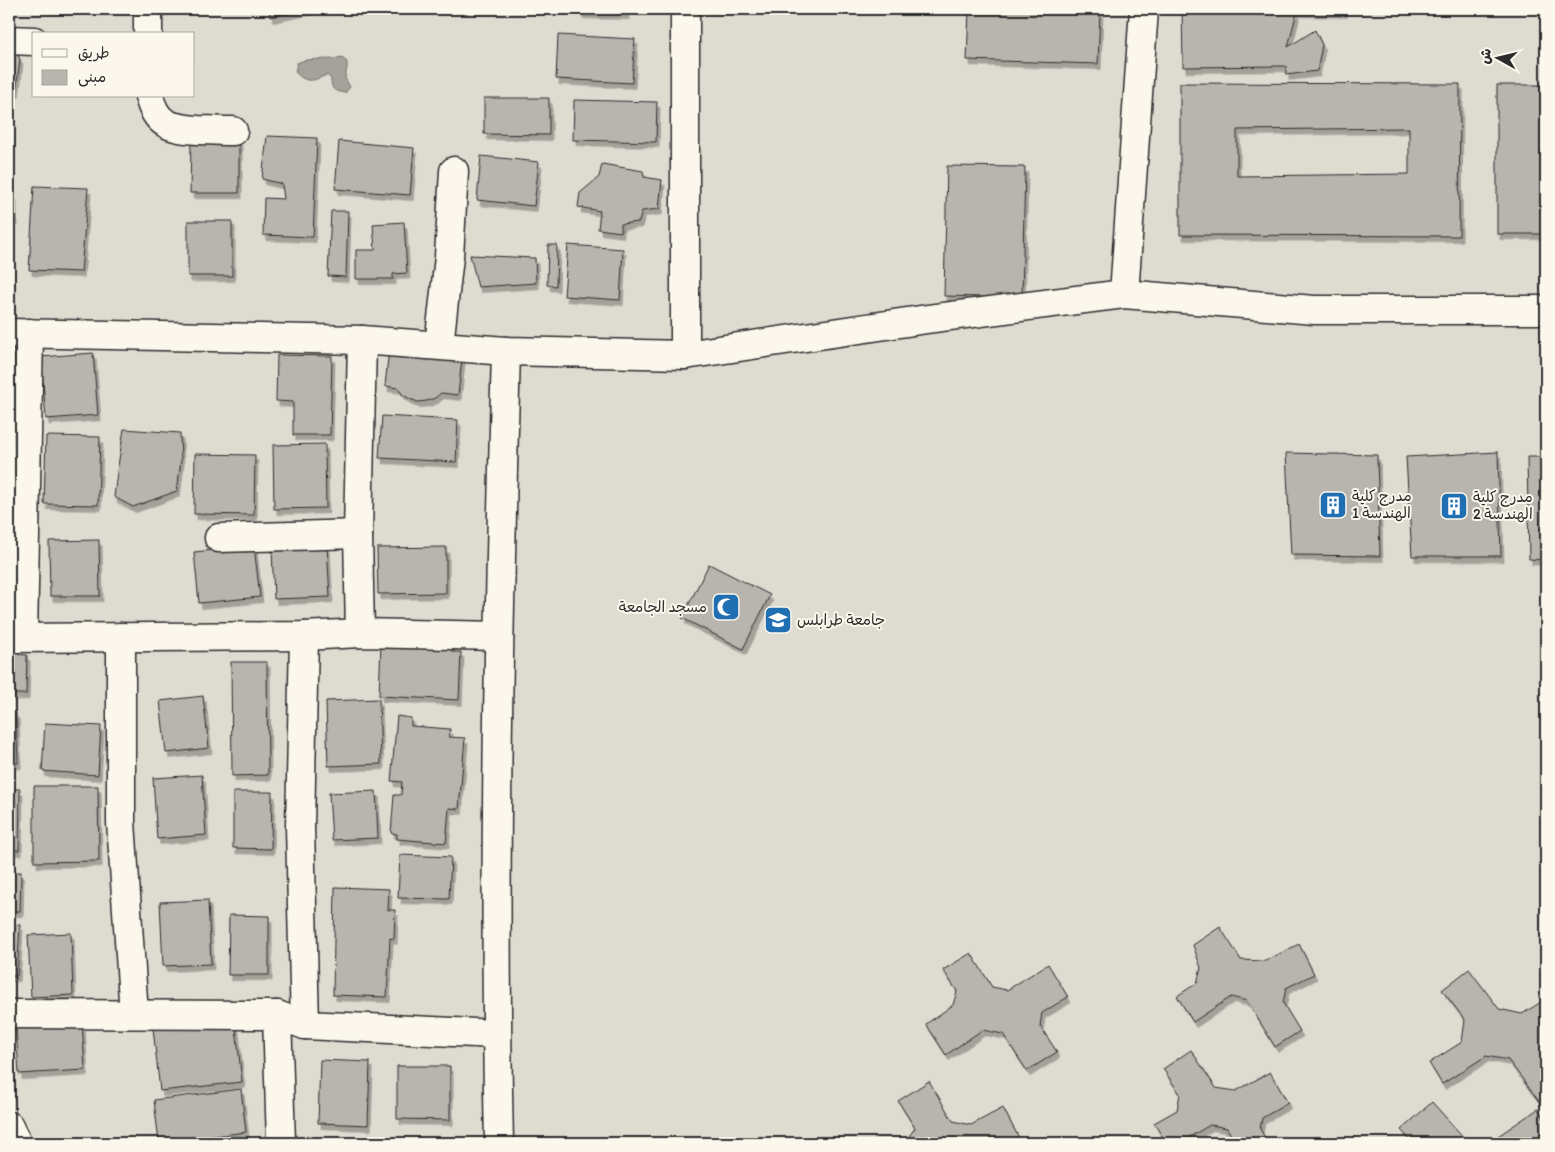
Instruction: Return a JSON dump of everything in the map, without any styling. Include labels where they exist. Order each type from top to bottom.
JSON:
[{"type":"street","points":[[148,9],[148,32]]},
{"type":"street","points":[[685,9],[685,355]]},
{"type":"street","points":[[1124,294],[1144,9]]},
{"type":"street","points":[[9,40],[32,41]]},
{"type":"street","points":[[150,98],[154,113],[163,122],[174,128],[233,132]]},
{"type":"street","points":[[439,345],[449,257],[454,171]]},
{"type":"street","points":[[499,636],[360,633],[304,636],[16,637],[19,333],[362,340],[506,351],[685,355],[927,319],[1124,294],[1314,310],[1546,310]]},
{"type":"street","points":[[360,633],[358,534],[362,340]]},
{"type":"street","points":[[498,1143],[496,1034],[499,636],[506,351]]},
{"type":"street","points":[[219,538],[358,534]]},
{"type":"street","points":[[304,636],[300,827],[305,1026]]},
{"type":"street","points":[[121,638],[121,822],[134,1014]]},
{"type":"street","points":[[9,1014],[277,1015],[305,1026],[496,1034]]},
{"type":"street","points":[[277,1015],[281,1143]]},
{"type":"street","points":[[9,1126],[17,1143]]},
{"type":"shaded area","name":"جامعة طرابلس","points":[[9,9],[1546,9],[1546,1143],[9,1143]]},
{"type":"shaded area","points":[[341,57],[347,62],[345,78],[350,87],[345,93],[334,89],[331,79],[327,75],[317,79],[306,80],[295,72],[297,63],[302,61]]},
{"type":"building","points":[[269,9],[310,9],[270,17]]},
{"type":"building","points":[[580,9],[626,9],[626,14],[580,13]]},
{"type":"building","points":[[969,9],[1100,9],[1098,64],[967,60]]},
{"type":"building","points":[[1182,9],[1345,9],[1344,12],[1297,11],[1288,47],[1315,30],[1322,45],[1317,71],[1286,75],[1286,66],[1183,67]]},
{"type":"building","points":[[558,35],[635,39],[632,83],[556,79]]},
{"type":"building","points":[[9,47],[13,47],[20,59],[16,92],[9,92]]},
{"type":"building","points":[[1180,83],[1460,84],[1459,236],[1180,235]],"holes":[[[1409,128],[1409,174],[1237,176],[1237,130]]]},
{"type":"building","points":[[1497,85],[1546,85],[1546,234],[1497,234]]},
{"type":"building","points":[[484,98],[549,98],[549,135],[484,134]]},
{"type":"building","points":[[574,100],[657,102],[656,142],[573,140]]},
{"type":"building","points":[[9,130],[11,130],[11,185],[9,185]]},
{"type":"building","points":[[267,136],[317,138],[313,237],[263,235],[264,198],[284,199],[282,184],[262,179]]},
{"type":"building","points":[[191,140],[239,140],[239,193],[190,193]]},
{"type":"building","points":[[339,141],[414,148],[410,195],[335,189]]},
{"type":"building","points":[[481,156],[539,162],[534,206],[477,200]]},
{"type":"building","points":[[602,164],[643,171],[644,177],[662,180],[659,209],[642,211],[639,222],[621,224],[621,232],[598,229],[600,211],[578,207],[580,193],[599,177]]},
{"type":"building","points":[[947,166],[1025,167],[1022,298],[944,296]]},
{"type":"building","points":[[34,186],[88,188],[81,272],[29,270]]},
{"type":"building","points":[[9,195],[14,195],[14,220],[9,219]]},
{"type":"building","points":[[331,211],[348,211],[346,277],[328,276]]},
{"type":"building","points":[[188,221],[232,221],[232,276],[188,276]]},
{"type":"building","points":[[404,222],[407,273],[393,274],[393,279],[356,279],[356,250],[375,250],[373,224]]},
{"type":"building","points":[[548,245],[557,245],[556,286],[547,285]]},
{"type":"building","points":[[568,245],[623,249],[620,300],[564,296]]},
{"type":"building","points":[[470,255],[535,258],[536,283],[478,287]]},
{"type":"building","points":[[389,349],[462,358],[458,395],[441,393],[435,398],[418,402],[402,394],[398,388],[385,386]]},
{"type":"building","points":[[93,353],[98,415],[46,419],[41,357]]},
{"type":"building","points":[[277,355],[332,356],[330,435],[293,435],[293,402],[276,401]]},
{"type":"building","points":[[382,416],[458,420],[456,462],[379,458]]},
{"type":"building","points":[[124,429],[180,433],[181,460],[177,491],[133,507],[114,497]]},
{"type":"building","points":[[46,436],[100,437],[98,505],[44,504]]},
{"type":"building","points":[[325,444],[326,508],[274,509],[273,445]]},
{"type":"building","name":"مدرج كلية الهندسة 2","points":[[1498,452],[1501,556],[1412,556],[1406,457]]},
{"type":"building","name":"مدرج كلية الهندسة 1","points":[[1286,453],[1377,455],[1380,556],[1291,555]]},
{"type":"building","points":[[195,454],[255,455],[254,515],[194,514]]},
{"type":"building","points":[[1527,457],[1546,457],[1546,560],[1529,559]]},
{"type":"building","points":[[99,540],[100,596],[50,596],[49,541]]},
{"type":"building","points":[[254,546],[260,597],[199,603],[194,552]]},
{"type":"building","points":[[327,546],[330,597],[274,599],[272,548]]},
{"type":"building","points":[[446,547],[446,593],[378,594],[377,548]]},
{"type":"building","name":"مسجد الجامعة","points":[[709,564],[770,595],[743,649],[682,618]]},
{"type":"building","points":[[453,641],[452,652],[461,652],[459,700],[379,696],[381,644]]},
{"type":"building","points":[[9,654],[27,655],[26,694],[9,694]]},
{"type":"building","points":[[231,662],[267,662],[268,775],[232,776]]},
{"type":"building","points":[[203,696],[209,748],[166,753],[160,701]]},
{"type":"building","points":[[379,699],[381,764],[328,766],[326,701]]},
{"type":"building","points":[[9,713],[16,713],[18,763],[9,764]]},
{"type":"building","points":[[397,716],[411,718],[411,726],[450,729],[449,737],[465,738],[459,809],[449,808],[446,843],[397,839],[397,834],[391,833],[394,795],[401,795],[402,782],[391,781]]},
{"type":"building","points":[[45,723],[101,726],[98,775],[42,771]]},
{"type":"building","points":[[202,775],[206,835],[157,839],[153,778]]},
{"type":"building","points":[[34,786],[98,786],[99,861],[34,862]]},
{"type":"building","points":[[9,789],[20,789],[19,850],[9,850]]},
{"type":"building","points":[[376,791],[378,838],[332,840],[329,793]]},
{"type":"building","points":[[233,792],[272,792],[271,849],[233,848]]},
{"type":"building","points":[[400,855],[451,857],[449,899],[398,898]]},
{"type":"building","points":[[9,872],[21,872],[20,911],[9,911]]},
{"type":"building","points":[[335,887],[389,889],[388,910],[395,910],[394,939],[390,938],[387,997],[333,995]]},
{"type":"building","points":[[208,900],[211,964],[163,966],[160,902]]},
{"type":"building","points":[[229,915],[269,916],[269,975],[228,975]]},
{"type":"building","points":[[9,924],[20,925],[17,976],[9,976]]},
{"type":"building","points":[[1220,927],[1241,960],[1265,961],[1299,944],[1314,974],[1286,988],[1283,1003],[1300,1031],[1275,1047],[1247,1001],[1231,997],[1193,1022],[1177,996],[1197,983],[1201,968],[1193,945]]},
{"type":"building","points":[[71,933],[73,995],[31,997],[28,935]]},
{"type":"building","points":[[971,953],[992,987],[1007,990],[1048,964],[1068,997],[1042,1013],[1040,1026],[1057,1052],[1027,1071],[1003,1034],[982,1030],[946,1055],[926,1024],[953,1005],[957,991],[943,970]]},
{"type":"building","points":[[1469,969],[1499,1009],[1522,1014],[1546,999],[1546,1045],[1543,1057],[1546,1061],[1546,1106],[1544,1108],[1508,1060],[1486,1056],[1442,1084],[1429,1063],[1462,1042],[1465,1020],[1442,990]]},
{"type":"building","points":[[235,1019],[242,1082],[160,1091],[153,1028]]},
{"type":"building","points":[[82,1022],[85,1070],[19,1074],[16,1026]]},
{"type":"building","points":[[1191,1050],[1216,1088],[1236,1091],[1270,1072],[1288,1103],[1262,1118],[1260,1129],[1268,1143],[1235,1143],[1227,1128],[1210,1125],[1179,1143],[1166,1143],[1154,1123],[1177,1110],[1180,1094],[1163,1069]]},
{"type":"building","points":[[320,1060],[370,1062],[368,1125],[318,1123]]},
{"type":"building","points":[[397,1066],[450,1066],[450,1120],[397,1119]]},
{"type":"building","points":[[929,1081],[953,1121],[971,1125],[1003,1108],[1020,1140],[1013,1143],[904,1143],[915,1128],[898,1101]]},
{"type":"building","points":[[241,1089],[246,1132],[159,1143],[154,1100]]},
{"type":"building","points":[[1432,1102],[1466,1140],[1489,1142],[1538,1109],[1546,1121],[1546,1143],[1413,1143],[1401,1130]]},
{"type":"building","points":[[447,1141],[447,1143],[394,1143]]},
{"type":"building","points":[[548,1142],[631,1143],[548,1143]]},
{"type":"place","name":"مدرج كلية الهندسة 1","points":[[1333,505]]},
{"type":"place","name":"مدرج كلية الهندسة 2","points":[[1454,506]]},
{"type":"place","name":"مسجد الجامعة","points":[[726,607]]},
{"type":"place","name":"جامعة طرابلس","points":[[778,620]]}]
